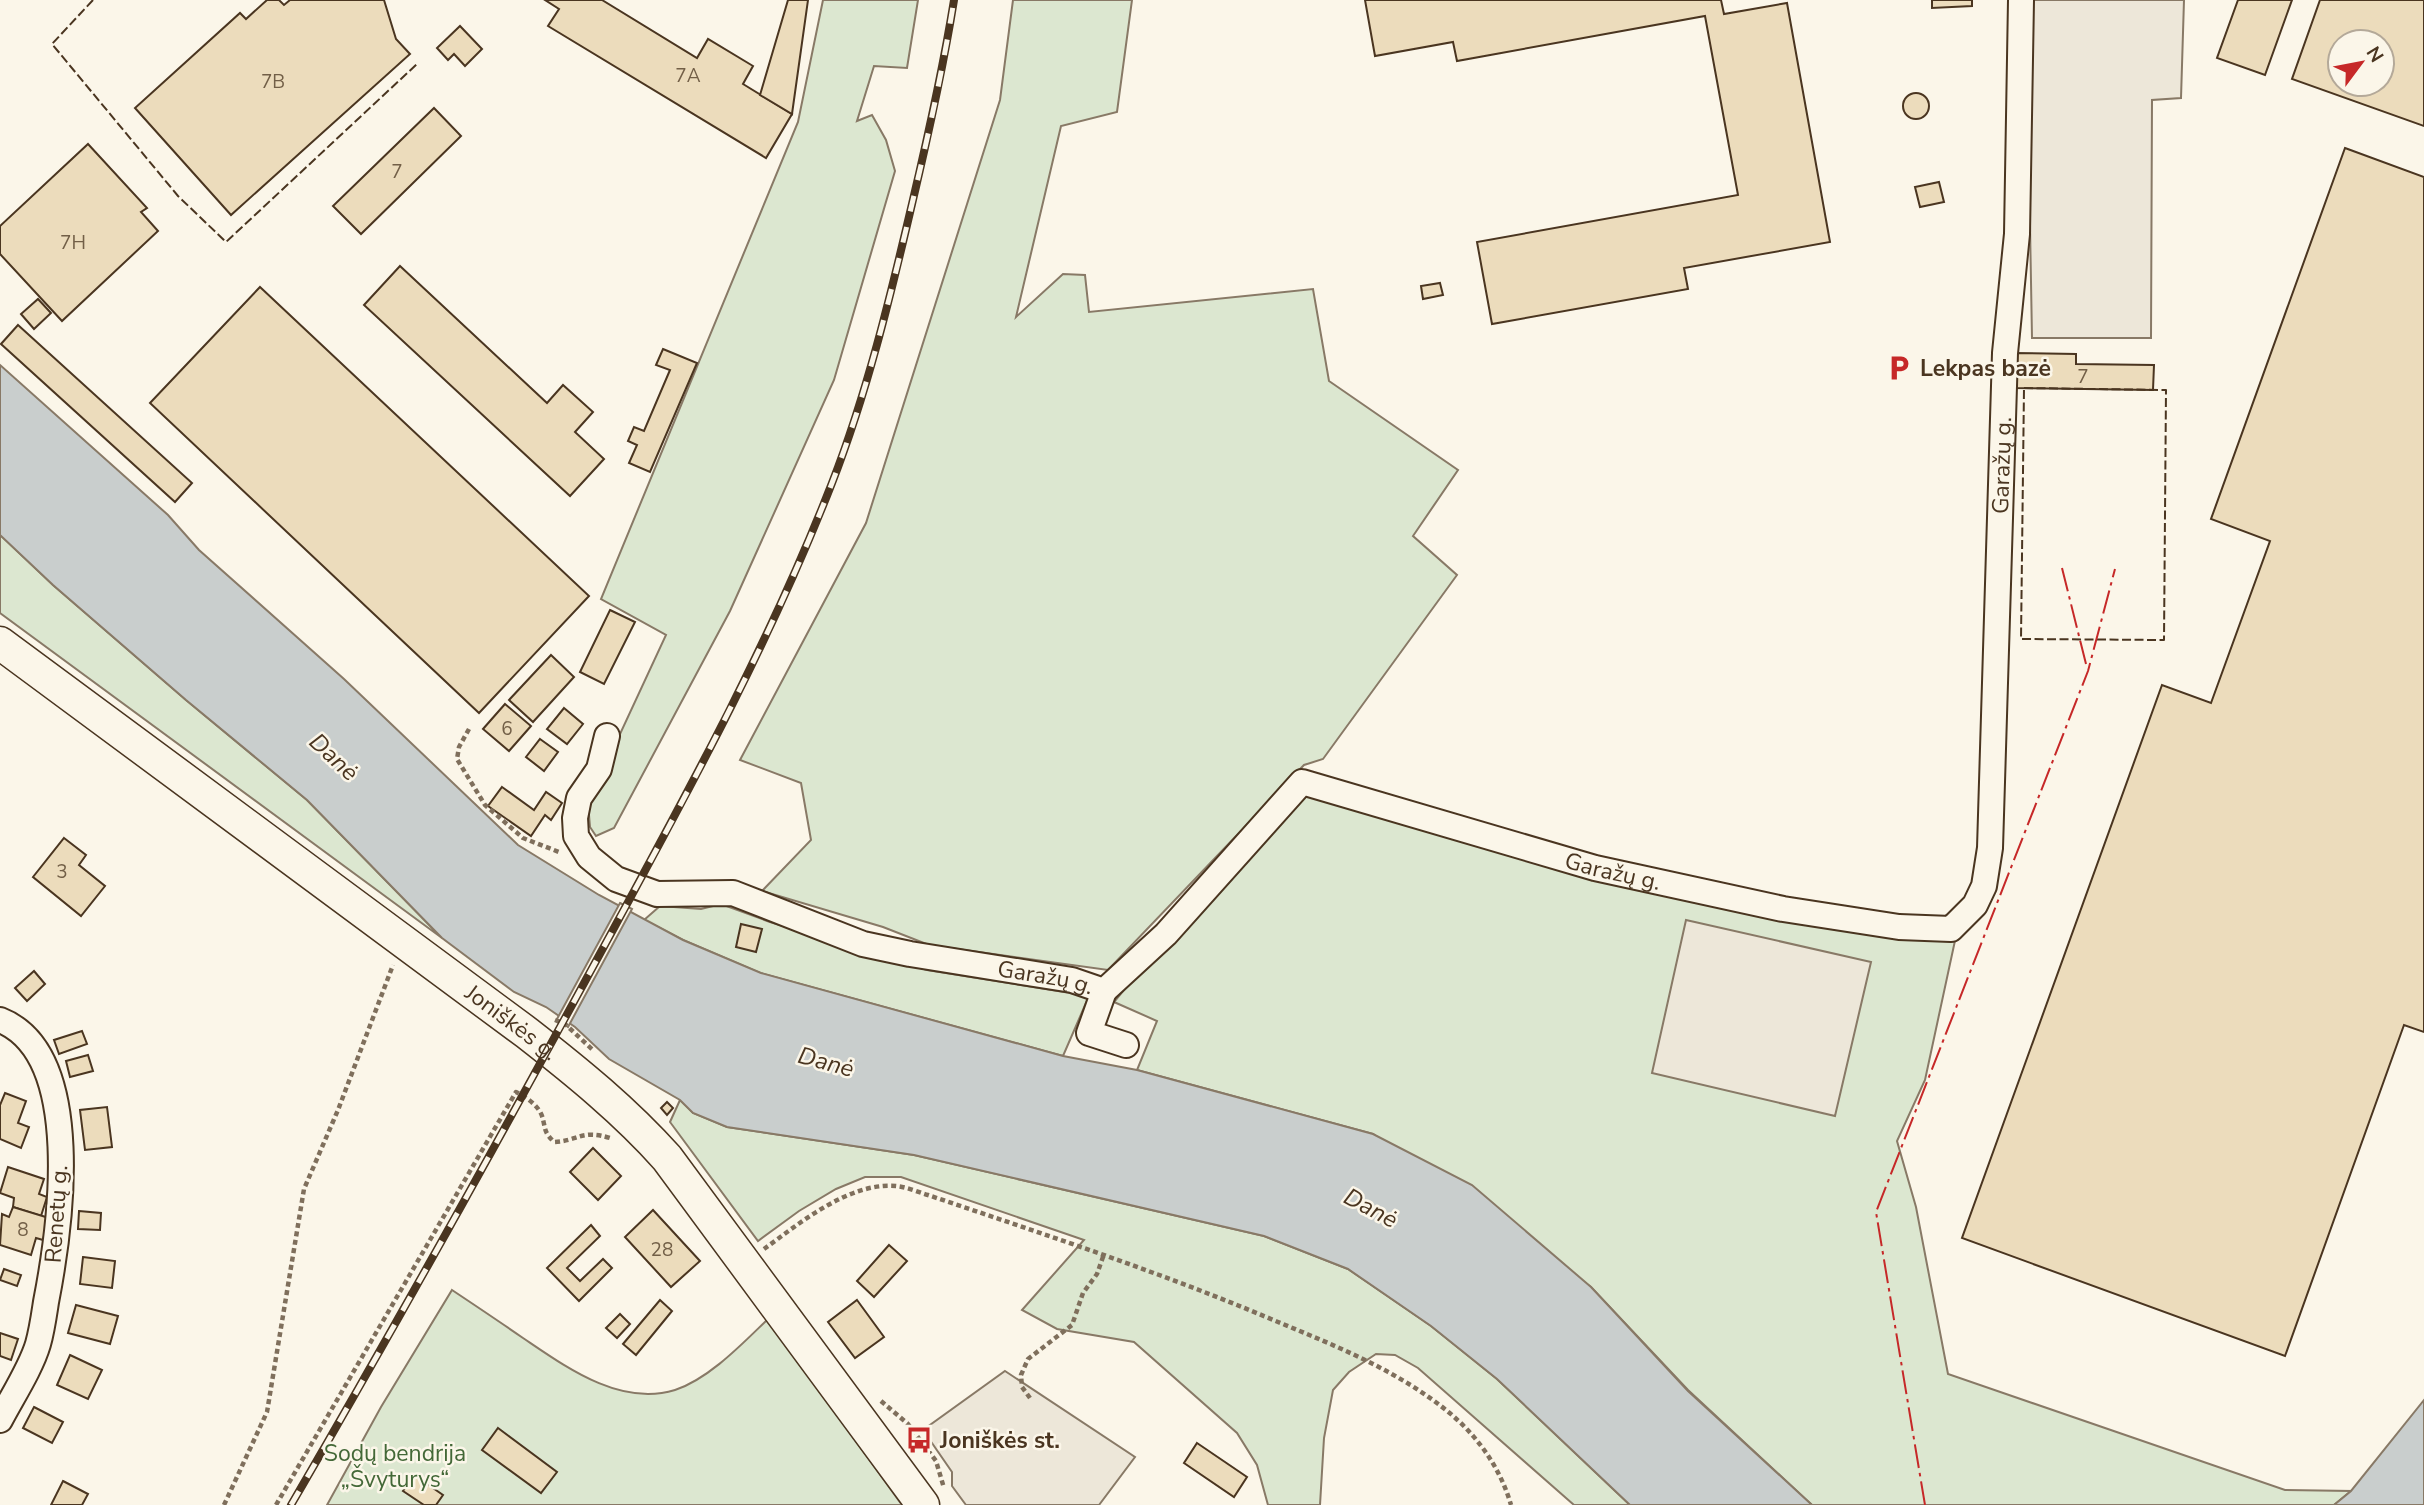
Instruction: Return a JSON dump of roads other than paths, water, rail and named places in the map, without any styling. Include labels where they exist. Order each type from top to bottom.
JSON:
[{"type":"main road","name":"Joniškės g.","points":[[0,643],[589,1082],[647,1135],[667,1158],[923,1505]]},
{"type":"street","name":"Garažų g.","points":[[607,736],[599,769],[579,798],[576,836],[589,857],[616,879],[657,894],[733,893],[863,944],[1072,980],[1104,991],[1166,934],[1302,782],[1595,868],[1783,909],[1899,927],[1951,929],[1975,905],[1984,886],[1990,848],[2006,353],[2017,234],[2021,0]]},
{"type":"street","points":[[1104,991],[1089,1033],[1126,1045]]},
{"type":"street","name":"Renetų g.","points":[[0,1020],[15,1025],[30,1040],[42,1061],[52,1090],[60,1132],[62,1168],[60,1217],[38,1345],[0,1420]]},
{"type":"water","name":"Danė","points":[[0,365],[168,515],[199,550],[344,679],[518,845],[599,895],[683,940],[761,973],[1063,1056],[1137,1070],[1373,1134],[1472,1185],[1591,1287],[1688,1391],[1812,1505],[1630,1505],[1497,1379],[1431,1326],[1348,1269],[1264,1236],[914,1155],[727,1127],[693,1113],[680,1100],[609,1059],[575,1027],[546,1007],[514,992],[442,938],[307,800],[186,700],[53,585],[0,535]]},
{"type":"water","points":[[2424,1400],[2424,1505],[2334,1505],[2351,1491]]},
{"type":"railway","points":[[291,1505],[452,1223],[668,827],[727,715],[808,542],[845,449],[877,345],[924,153],[954,0]]},
{"type":"place","name":"Lekpas bazė","points":[[1899,368]]},
{"type":"place","name":"Joniškės st.","points":[[919,1440]]},
{"type":"park label","name":"Sodų bendrija „Švyturys“","points":[[395,1466]]}]
